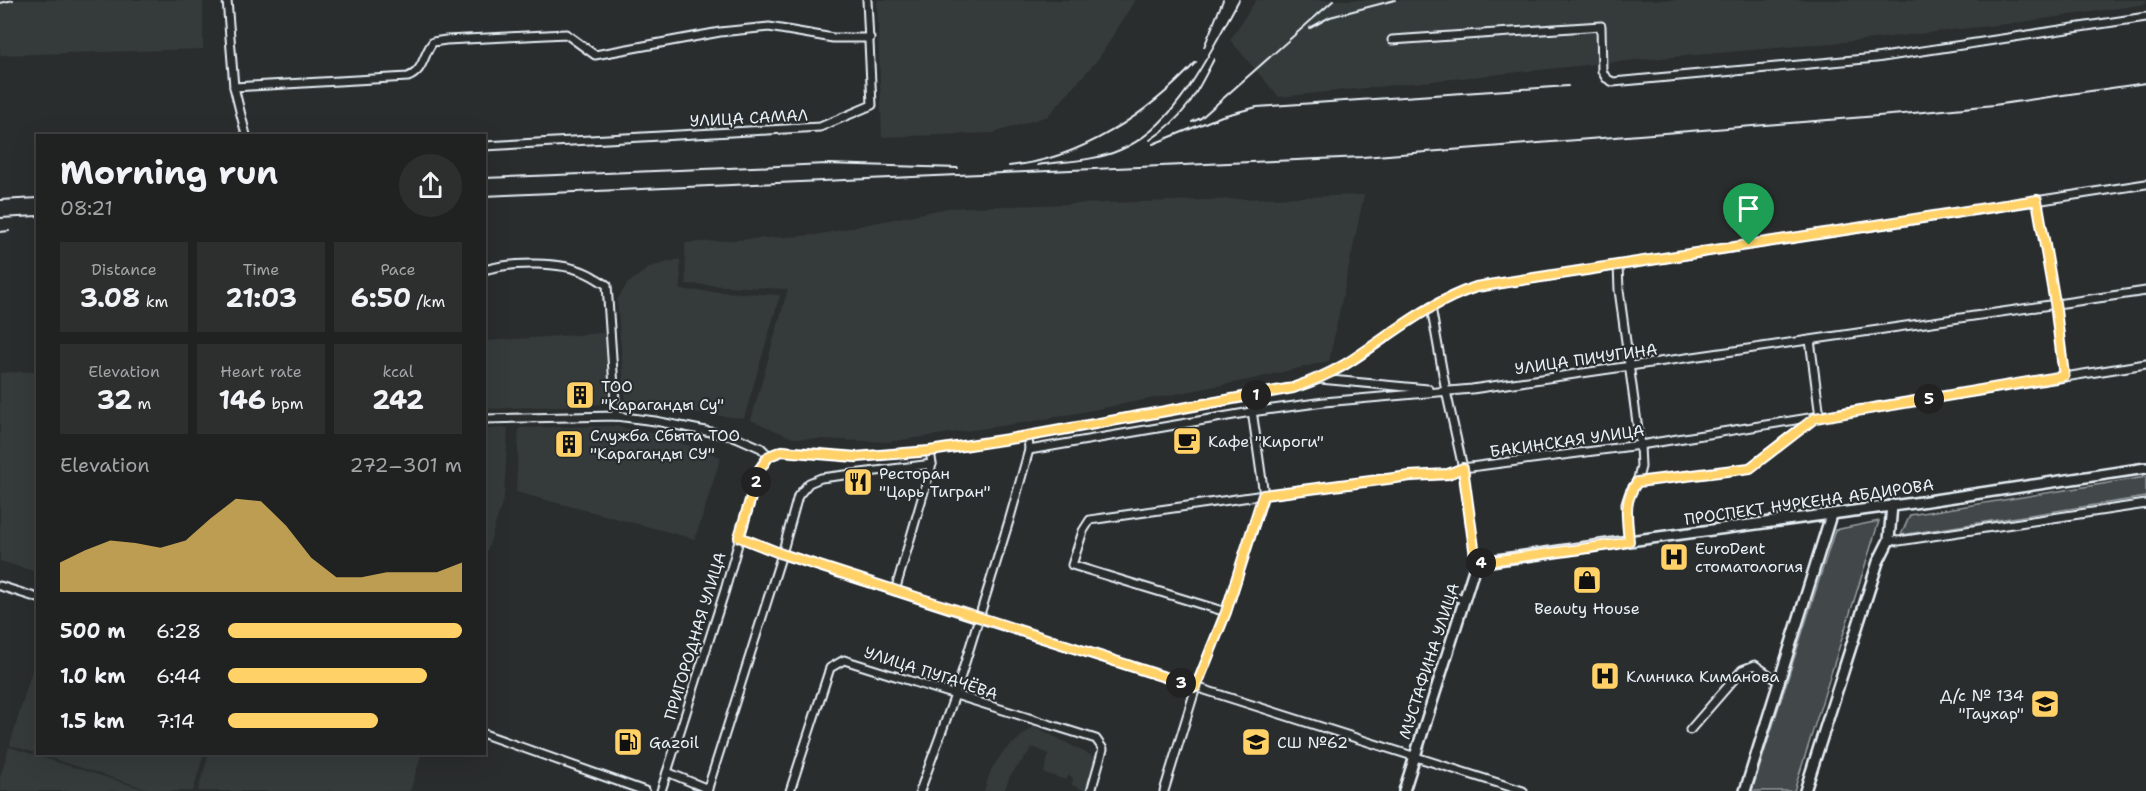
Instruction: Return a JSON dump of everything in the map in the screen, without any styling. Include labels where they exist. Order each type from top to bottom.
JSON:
[{"type":"main road","name":"ПРОСПЕКТ НУРКЕНА АБДИРОВА","points":[[1476,563],[1832,515],[2146,468]]},
{"type":"main road","points":[[1805,791],[1878,562],[1889,540],[1892,505]]},
{"type":"main road","points":[[1745,791],[1832,515]]},
{"type":"main road","name":"МУСТАФИНА УЛИЦА","points":[[1404,791],[1476,563]]},
{"type":"street","points":[[227,0],[234,87],[246,134]]},
{"type":"street","points":[[234,87],[408,77],[416,74],[422,66],[427,49],[433,42],[446,40],[566,34],[595,55],[720,32],[769,27],[833,38],[870,38],[867,0]]},
{"type":"street","points":[[1392,40],[1601,26],[1602,71],[1606,78],[1613,82],[1876,58],[2146,17]]},
{"type":"street","name":"УЛИЦА САМАЛ","points":[[486,146],[820,127],[872,105],[870,38]]},
{"type":"street","points":[[486,419],[616,416],[693,427],[736,437],[761,448],[769,456],[782,451],[864,456],[930,451],[1028,436],[1293,388],[1319,379],[1431,307],[1476,287],[2146,184]]},
{"type":"street","points":[[2037,200],[2055,303],[2064,376]]},
{"type":"street","points":[[1618,265],[1619,290],[1641,467],[1637,482],[1626,504],[1629,541]]},
{"type":"street","points":[[486,270],[500,266],[560,266],[586,273],[607,285],[616,416]]},
{"type":"street","name":"УЛИЦА ПИЧУГИНА","points":[[1029,450],[1251,412],[1324,402],[1472,389],[2146,291]]},
{"type":"street","name":"МУСТАФИНА УЛИЦА","points":[[1431,307],[1463,468],[1476,563]]},
{"type":"street","points":[[1637,482],[1750,468],[1818,417],[1810,340]]},
{"type":"street","name":"БАКИНСКАЯ УЛИЦА","points":[[1226,612],[1072,565],[1083,531],[1090,520],[1410,476],[1441,475],[1463,468],[1640,445],[2146,364]]},
{"type":"street","points":[[1319,379],[1446,391]]},
{"type":"street","points":[[1164,791],[1196,687],[1226,612],[1263,495],[1250,396]]},
{"type":"street","points":[[920,791],[955,695],[1010,521],[1029,450],[1028,436]]},
{"type":"street","points":[[895,591],[932,464],[930,451]]},
{"type":"street","name":"ПРИГОРОДНАЯ УЛИЦА","points":[[661,791],[725,590],[759,470],[769,456]]},
{"type":"street","points":[[864,456],[864,472]]},
{"type":"street","points":[[667,772],[707,790],[782,554],[798,496],[809,483],[821,478],[932,464]]},
{"type":"street","points":[[1889,540],[2146,504]]},
{"type":"street","points":[[739,537],[782,554],[978,618],[1523,791]]},
{"type":"street","points":[[0,586],[36,597]]},
{"type":"street","points":[[1452,596],[1465,599]]},
{"type":"street","name":"УЛИЦА ПУГАЧЁВА","points":[[790,791],[830,668],[844,660],[1096,739],[1103,749],[1090,791]]},
{"type":"street","points":[[1690,730],[1742,670],[1755,665],[1778,681]]},
{"type":"street","points":[[486,735],[645,791]]},
{"type":"shaded area","points":[[0,0],[203,0],[203,49],[0,55]]},
{"type":"shaded area","points":[[877,0],[1135,0],[1099,58],[1048,116],[993,133],[882,137]]},
{"type":"shaded area","points":[[1256,0],[2146,0],[2146,4],[2015,23],[1855,41],[1614,62],[1279,97],[1230,40]]},
{"type":"shaded area","points":[[1364,195],[1329,361],[1248,380],[1035,421],[887,442],[793,438],[751,420],[788,289],[686,284],[685,243],[816,235],[948,208]]},
{"type":"shaded area","points":[[680,259],[681,290],[780,295],[744,418],[626,407],[617,300],[627,284],[650,267]]},
{"type":"shaded area","points":[[604,333],[609,404],[486,409],[486,341]]},
{"type":"shaded area","points":[[36,371],[36,572],[0,561],[0,373]]},
{"type":"shaded area","points":[[614,426],[652,433],[721,457],[695,539],[516,492],[519,428]]},
{"type":"shaded area","points":[[508,428],[504,496],[486,555],[486,429]]},
{"type":"shaded area","points":[[2146,477],[2146,497],[1901,535],[1910,515]]},
{"type":"shaded area","points":[[1879,521],[1794,791],[1752,791],[1835,530]]},
{"type":"shaded area","points":[[36,656],[36,753],[10,745]]},
{"type":"shaded area","points":[[1034,726],[1096,758],[1086,791],[1072,785],[1073,778],[1069,775],[1066,780],[1044,773],[1049,754],[1033,747],[1010,776],[1004,791],[984,791],[991,770],[1003,752]]},
{"type":"shaded area","points":[[9,747],[143,789],[143,791],[0,791],[0,778]]},
{"type":"shaded area","points":[[41,755],[203,755],[193,791],[154,791]]},
{"type":"shaded area","points":[[208,755],[421,755],[410,791],[198,791]]},
{"type":"railway","points":[[0,3],[13,0]]},
{"type":"railway","points":[[1204,47],[1223,0]]},
{"type":"railway","points":[[1038,165],[1110,154],[1140,139],[1159,124],[1190,86],[1239,0]]},
{"type":"railway","points":[[1192,122],[1201,118],[1334,0]]},
{"type":"railway","points":[[1310,28],[1330,17],[1395,0]]},
{"type":"railway","points":[[1150,140],[1181,114],[1214,59]]},
{"type":"railway","points":[[1009,166],[1036,162],[1062,154],[1111,131],[1157,99],[1196,62]]},
{"type":"railway","points":[[486,196],[1363,157],[1903,114],[1994,105],[2146,83]]},
{"type":"railway","points":[[1153,144],[1222,116],[1257,107],[1568,86]]},
{"type":"railway","points":[[486,178],[827,164],[958,168]]},
{"type":"railway","points":[[0,200],[36,198]]},
{"type":"railway","points":[[0,218],[36,216]]},
{"type":"railway","points":[[0,232],[9,231]]},
{"type":"place","name":"ТОО \"Караганды Су\"","points":[[580,395]]},
{"type":"place","name":"Кафе \"Кироги\"","points":[[1187,441]]},
{"type":"place","name":"Служба Сбыта ТОО \"Караганды СУ\"","points":[[569,444]]},
{"type":"place","name":"Ресторан \"Царь Тигран\"","points":[[858,482]]},
{"type":"place","name":"EuroDent стоматология","points":[[1674,557]]},
{"type":"place","name":"Beauty House","points":[[1587,580]]},
{"type":"place","name":"Клиника Киманова","points":[[1605,676]]},
{"type":"place","name":"Д/с № 134 \"Гаухар\"","points":[[2045,704]]},
{"type":"place","name":"Gazoil","points":[[628,742]]},
{"type":"place","name":"СШ №62","points":[[1256,742]]},
{"type":"route","points":[[2037,200],[2055,303],[2064,376],[1815,418],[1750,468],[1637,482],[1626,504],[1629,541],[1617,544],[1476,563],[1463,468],[1448,474],[1410,476],[1263,495],[1226,612],[1196,687],[782,554],[739,537],[759,470],[769,456],[775,453],[795,451],[856,457],[930,451],[1028,436],[1293,388],[1319,379],[1431,307],[1476,287],[1749,245],[2037,200]]}]
